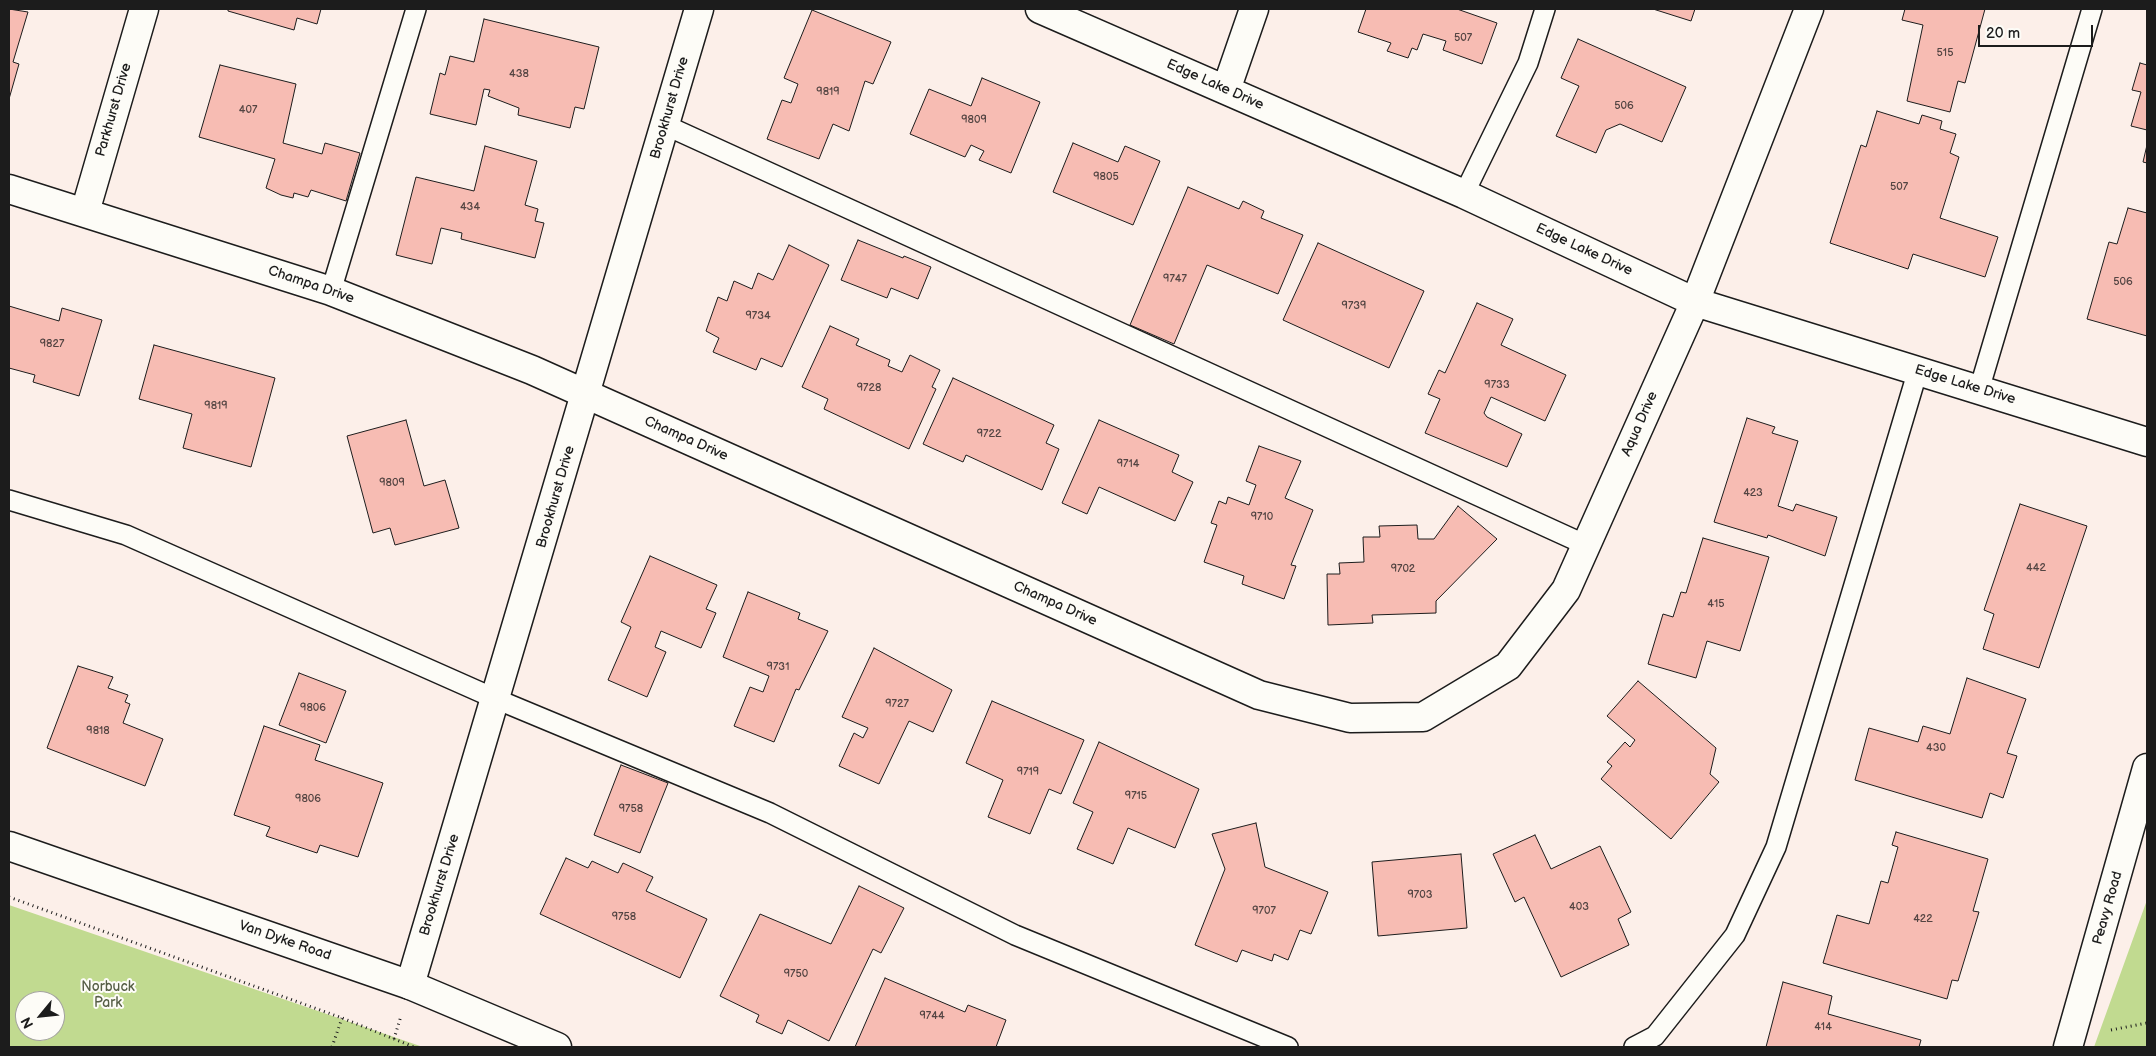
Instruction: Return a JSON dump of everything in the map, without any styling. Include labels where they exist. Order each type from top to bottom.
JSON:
[{"type":"street","name":"Parkhurst Drive","points":[[85,212],[144,9]]},
{"type":"street","name":"Brookhurst Drive","points":[[410,985],[699,9]]},
{"type":"street","name":"Edge Lake Drive","points":[[1040,9],[1464,194],[1695,302],[2147,442]]},
{"type":"street","points":[[1226,90],[1254,9]]},
{"type":"street","name":"Aqua Drive","points":[[1350,718],[1423,717],[1508,666],[1566,590],[1695,302],[1809,9]]},
{"type":"street","name":"Champa Drive","points":[[9,189],[331,291],[532,370],[1259,696],[1350,718]]},
{"type":"street","name":"Peavy Road","points":[[2068,1047],[2147,768]]},
{"type":"street","name":"Van Dyke Road","points":[[9,846],[410,985],[557,1047]]},
{"type":"lane","points":[[331,291],[416,9]]},
{"type":"lane","points":[[1464,194],[1528,63],[1545,9]]},
{"type":"lane","points":[[1979,390],[2092,9]]},
{"type":"lane","points":[[665,125],[1586,545]]},
{"type":"lane","points":[[1634,1047],[1655,1036],[1735,935],[1776,847],[1918,370]]},
{"type":"lane","points":[[9,500],[126,535],[496,699],[770,813],[1015,935],[1288,1047]]},
{"type":"path","points":[[9,897],[342,1018],[414,1047]]},
{"type":"path","points":[[332,1047],[342,1018]]},
{"type":"path","points":[[2111,1030],[2147,1023]]},
{"type":"green space","points":[[2147,900],[2147,1047],[2094,1047]]},
{"type":"green space","name":"Norbuck Park","points":[[9,905],[423,1047],[9,1047]]},
{"type":"building","points":[[9,9],[28,12],[13,62],[19,64],[9,99]]},
{"type":"building","points":[[228,9],[321,9],[317,24],[297,18],[294,30],[228,11]]},
{"type":"building","points":[[1366,9],[1457,9],[1497,23],[1482,64],[1443,50],[1446,41],[1423,34],[1417,50],[1412,48],[1408,58],[1387,51],[1391,43],[1358,32]]},
{"type":"building","points":[[1653,9],[1695,9],[1691,21]]},
{"type":"building","points":[[1905,9],[1985,9],[1965,83],[1958,81],[1950,112],[1907,101],[1923,25],[1902,20]]},
{"type":"building","points":[[812,10],[891,42],[873,84],[865,81],[849,131],[833,124],[819,159],[767,139],[782,100],[791,103],[798,84],[784,78]]},
{"type":"building","points":[[484,19],[599,47],[584,109],[575,107],[570,128],[518,115],[519,108],[488,96],[490,90],[484,89],[476,125],[430,114],[440,73],[445,75],[450,56],[474,62]]},
{"type":"building","points":[[1578,39],[1686,87],[1662,142],[1620,124],[1606,130],[1596,153],[1556,136],[1579,86],[1561,78]]},
{"type":"building","points":[[2140,63],[2147,65],[2147,130],[2131,126],[2141,92],[2132,90]]},
{"type":"building","points":[[220,65],[296,84],[283,143],[322,154],[325,143],[360,153],[346,201],[311,190],[308,197],[294,193],[293,198],[281,195],[266,188],[275,159],[199,137]]},
{"type":"building","points":[[982,78],[1040,102],[1011,173],[979,160],[984,151],[971,145],[965,157],[910,134],[929,89],[971,106]]},
{"type":"building","points":[[1877,111],[1919,124],[1922,115],[1942,121],[1940,129],[1956,134],[1950,153],[1959,157],[1940,218],[1998,237],[1985,277],[1913,254],[1908,269],[1830,243],[1861,145],[1866,147]]},
{"type":"building","points":[[1073,143],[1118,162],[1125,146],[1160,161],[1133,225],[1053,192]]},
{"type":"building","points":[[2147,145],[2147,163],[2143,162]]},
{"type":"building","points":[[485,146],[537,161],[525,205],[538,209],[535,221],[544,223],[535,258],[461,239],[462,233],[441,228],[432,264],[396,255],[416,177],[474,191]]},
{"type":"building","points":[[1188,187],[1239,209],[1243,201],[1264,211],[1261,218],[1303,235],[1278,294],[1207,265],[1174,344],[1130,325]]},
{"type":"building","points":[[2128,208],[2147,213],[2147,336],[2087,319],[2109,242],[2117,244]]},
{"type":"building","points":[[858,240],[931,267],[918,299],[891,288],[887,298],[841,280]]},
{"type":"building","points":[[1318,243],[1424,291],[1389,368],[1283,320]]},
{"type":"building","points":[[789,245],[829,265],[782,367],[761,358],[756,370],[713,352],[719,338],[706,331],[718,297],[727,301],[734,281],[752,289],[758,273],[773,280]]},
{"type":"building","points":[[1477,303],[1513,319],[1501,345],[1566,375],[1545,421],[1491,397],[1484,413],[1487,417],[1522,434],[1507,467],[1425,433],[1440,399],[1428,394],[1439,370],[1445,373]]},
{"type":"building","points":[[9,306],[59,321],[62,308],[102,320],[79,396],[33,382],[35,375],[9,368]]},
{"type":"building","points":[[830,326],[859,339],[856,345],[890,360],[888,366],[902,372],[910,355],[940,370],[932,387],[936,389],[909,449],[824,409],[828,399],[802,387]]},
{"type":"building","points":[[154,345],[275,378],[251,467],[183,448],[192,414],[139,399]]},
{"type":"building","points":[[953,378],[1054,425],[1046,443],[1059,449],[1042,490],[966,455],[963,462],[923,444]]},
{"type":"building","points":[[1747,418],[1775,427],[1772,433],[1798,441],[1778,506],[1793,511],[1796,504],[1837,517],[1825,556],[1768,535],[1767,538],[1714,522]]},
{"type":"building","points":[[406,420],[424,486],[445,480],[459,528],[395,545],[390,528],[373,533],[347,436]]},
{"type":"building","points":[[1099,420],[1179,455],[1172,472],[1193,482],[1175,521],[1099,487],[1087,514],[1062,503]]},
{"type":"building","points":[[1259,446],[1301,461],[1285,498],[1313,510],[1291,565],[1296,566],[1284,599],[1242,584],[1244,576],[1204,562],[1217,525],[1211,523],[1219,501],[1226,504],[1228,497],[1249,505],[1256,485],[1246,481]]},
{"type":"building","points":[[2020,504],[2087,526],[2039,668],[1983,649],[1994,614],[1984,610]]},
{"type":"building","points":[[1458,506],[1497,539],[1436,601],[1436,613],[1372,615],[1373,623],[1328,625],[1327,574],[1340,574],[1339,563],[1364,562],[1363,537],[1380,537],[1379,526],[1417,525],[1418,539],[1434,539]]},
{"type":"building","points":[[1703,538],[1769,557],[1740,651],[1707,641],[1696,678],[1648,664],[1663,614],[1673,617],[1681,592],[1686,593]]},
{"type":"building","points":[[650,556],[717,585],[706,609],[716,613],[701,648],[661,631],[655,647],[666,652],[647,697],[608,680],[631,627],[621,622]]},
{"type":"building","points":[[748,592],[800,613],[798,619],[828,631],[799,690],[796,689],[774,742],[734,726],[750,687],[763,692],[769,676],[723,657]]},
{"type":"building","points":[[874,648],[952,690],[933,732],[909,721],[879,784],[839,766],[854,733],[863,738],[868,728],[842,717]]},
{"type":"building","points":[[78,666],[113,677],[108,688],[128,695],[125,702],[130,704],[123,723],[163,739],[145,786],[47,748]]},
{"type":"building","points":[[299,673],[346,691],[326,743],[279,725]]},
{"type":"building","points":[[1967,678],[2026,699],[2007,753],[2017,756],[2003,798],[1990,793],[1982,818],[1855,780],[1869,728],[1918,742],[1923,726],[1950,734]]},
{"type":"building","points":[[1638,681],[1716,748],[1710,774],[1719,782],[1671,839],[1601,779],[1612,766],[1607,762],[1625,742],[1630,747],[1635,740],[1607,716]]},
{"type":"building","points":[[992,701],[1084,740],[1061,794],[1049,789],[1030,834],[988,817],[1003,780],[966,763]]},
{"type":"building","points":[[264,726],[320,745],[315,760],[383,783],[358,857],[320,845],[317,853],[266,836],[270,827],[234,815]]},
{"type":"building","points":[[1099,742],[1199,789],[1175,848],[1128,828],[1113,864],[1077,849],[1093,812],[1073,803]]},
{"type":"building","points":[[621,765],[668,783],[640,853],[594,835]]},
{"type":"building","points":[[1256,823],[1265,867],[1328,892],[1311,934],[1300,930],[1288,960],[1274,954],[1272,961],[1242,950],[1237,962],[1195,945],[1225,869],[1212,834]]},
{"type":"building","points":[[1896,832],[1988,859],[1973,911],[1979,912],[1958,981],[1952,980],[1947,999],[1823,963],[1837,915],[1869,924],[1881,881],[1888,883],[1898,847],[1892,845]]},
{"type":"building","points":[[1535,835],[1551,869],[1600,846],[1631,912],[1618,919],[1629,945],[1561,977],[1524,897],[1515,902],[1493,854]]},
{"type":"building","points":[[1461,854],[1467,928],[1378,936],[1372,862]]},
{"type":"building","points":[[566,858],[588,868],[592,861],[618,873],[623,863],[653,877],[646,891],[707,919],[680,978],[540,914]]},
{"type":"building","points":[[859,886],[904,908],[881,953],[873,949],[829,1041],[788,1020],[782,1034],[756,1022],[759,1015],[720,996],[760,914],[831,944]]},
{"type":"building","points":[[885,978],[965,1012],[968,1005],[1006,1020],[996,1047],[855,1047]]},
{"type":"building","points":[[1783,982],[1832,996],[1828,1014],[1921,1040],[1919,1047],[1766,1047]]}]
